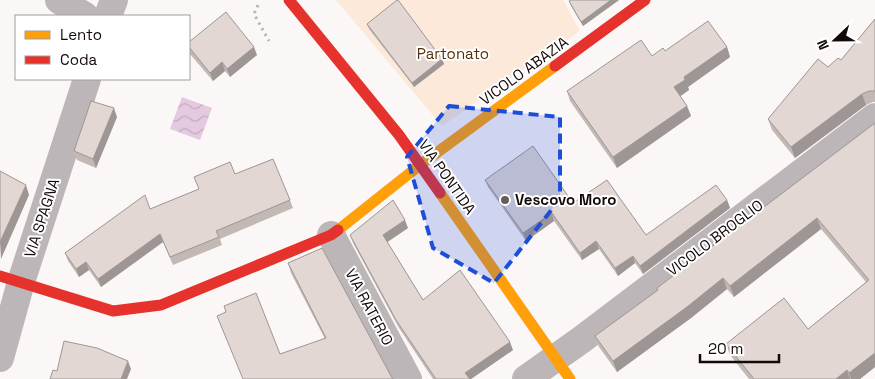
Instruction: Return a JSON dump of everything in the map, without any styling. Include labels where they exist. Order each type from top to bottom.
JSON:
[{"type":"street","points":[[59,0],[83,15]]},
{"type":"street","points":[[108,15],[114,0]]},
{"type":"street","name":"VIA PONTIDA","points":[[289,0],[399,135],[563,369]]},
{"type":"street","name":"VICOLO ABAZIA","points":[[11,279],[113,311],[161,305],[331,234],[420,165],[645,0]]},
{"type":"street","name":"VIA SPAGNA","points":[[0,358],[11,279],[87,80]]},
{"type":"street","name":"VICOLO BROGLIO","points":[[526,379],[563,369],[875,118]]},
{"type":"street","name":"VIA RATERIO","points":[[331,234],[408,379]]},
{"type":"path","points":[[258,5],[254,14],[268,41]]},
{"type":"highlighted area","points":[[449,106],[560,117],[560,199],[494,283],[433,248],[407,157]]},
{"type":"green space","name":"Partonato","points":[[336,0],[563,0],[580,31],[442,126]]},
{"type":"water","points":[[182,97],[212,108],[200,140],[170,129]]},
{"type":"building","points":[[397,0],[442,59],[412,83],[367,24]]},
{"type":"building","points":[[611,0],[581,22],[569,1]]},
{"type":"building","points":[[226,12],[254,47],[227,69],[222,62],[210,73],[190,48],[190,41]]},
{"type":"building","points":[[875,19],[875,91],[862,94],[791,147],[768,119],[818,59],[828,67],[838,58],[841,60]]},
{"type":"building","points":[[708,21],[727,47],[684,77],[685,80],[674,87],[687,106],[613,157],[567,91],[641,40],[652,56],[663,48],[665,51]]},
{"type":"building","points":[[91,101],[114,108],[93,159],[74,151]]},
{"type":"building","points":[[875,123],[875,353],[849,373],[847,370],[836,379],[754,379],[726,344],[784,298],[808,329],[869,280],[817,218],[730,286],[723,278],[613,361],[595,336],[658,290],[657,288]]},
{"type":"building","points":[[533,146],[573,203],[607,180],[646,235],[716,185],[727,200],[640,266],[633,256],[615,268],[596,241],[580,253],[552,213],[523,233],[485,180]]},
{"type":"building","points":[[273,159],[290,200],[216,231],[219,237],[170,257],[160,234],[98,279],[86,262],[76,269],[65,253],[145,195],[150,209],[199,189],[194,177],[230,162],[235,174]]},
{"type":"building","points":[[0,171],[26,185],[0,242]]},
{"type":"building","points":[[393,200],[405,220],[383,235],[423,300],[460,270],[510,342],[465,373],[470,379],[436,379],[396,320],[350,235]]},
{"type":"building","points":[[322,248],[393,379],[243,379],[217,316],[226,312],[224,306],[256,293],[280,354],[326,338],[288,263]]},
{"type":"building","points":[[64,341],[97,348],[128,361],[121,379],[50,379],[53,370],[57,371]]},
{"type":"traffic: slow","points":[[338,230],[420,165],[555,66]]},
{"type":"traffic: slow","points":[[440,193],[570,379]]},
{"type":"traffic: jam","points":[[289,0],[399,135],[440,193]]},
{"type":"traffic: jam","points":[[555,66],[645,0]]},
{"type":"traffic: jam","points":[[0,276],[113,311],[161,305],[331,235],[338,230]]},
{"type":"place","name":"Vescovo Moro","points":[[505,200]]}]
